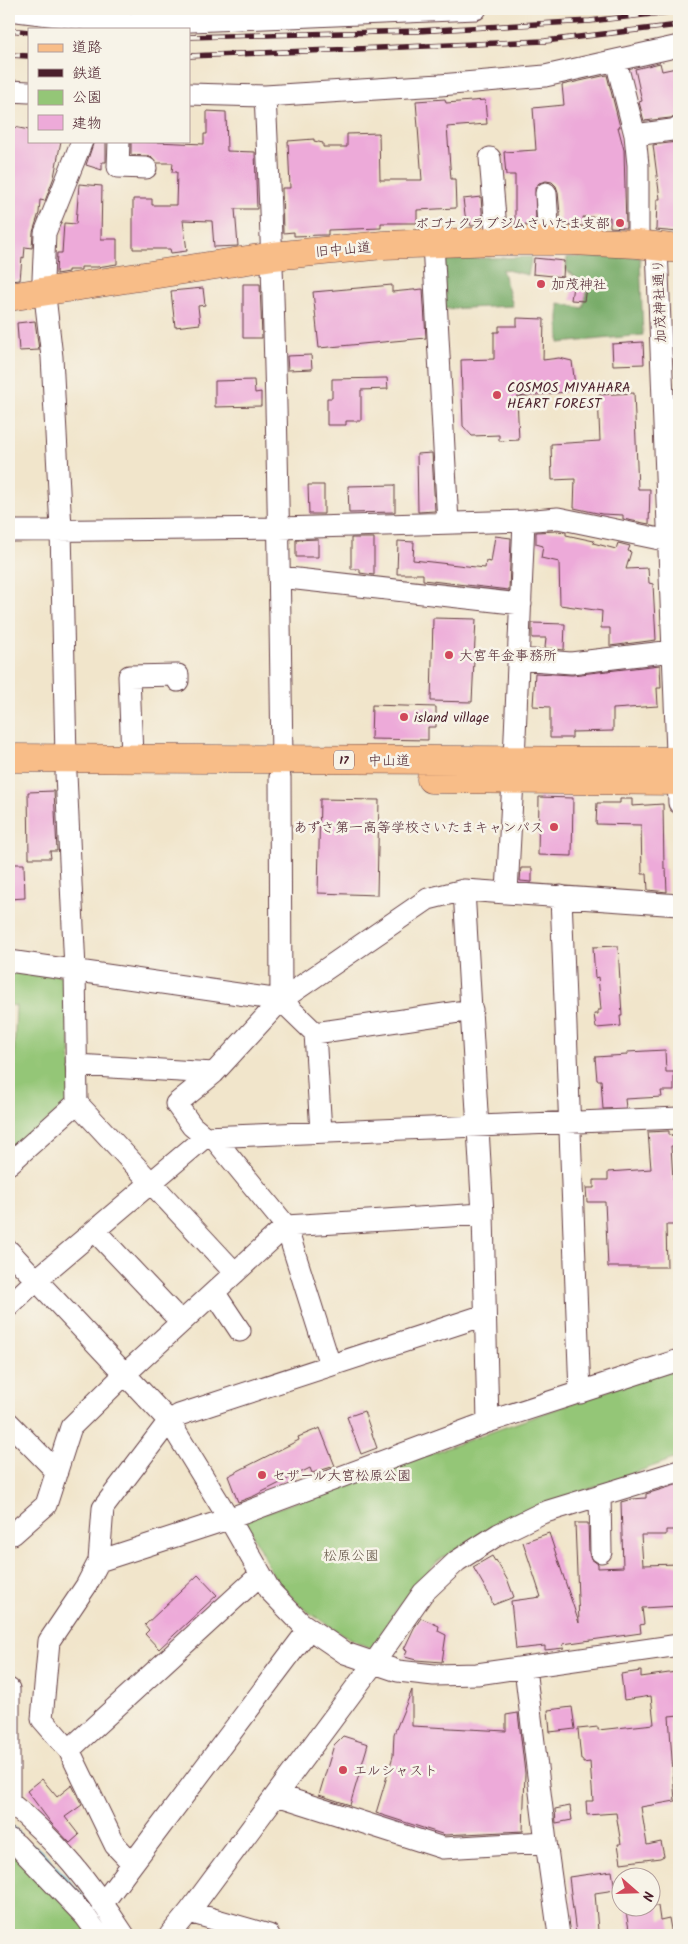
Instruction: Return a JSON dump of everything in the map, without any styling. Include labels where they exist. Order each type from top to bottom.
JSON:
[{"type":"main road","name":"旧中山道","points":[[9,297],[273,256],[334,249],[497,241],[548,241],[658,247]]},
{"type":"main road","name":"中山道","points":[[9,775],[132,757],[281,769]]},
{"type":"main road","name":"中山道","points":[[9,758],[66,766],[514,770],[679,778]]},
{"type":"street","points":[[9,10],[124,17],[463,9]]},
{"type":"street","points":[[190,94],[266,96],[545,76],[679,46]]},
{"type":"street","name":"加茂神社通り","points":[[616,61],[635,135],[638,165],[658,247],[670,385],[679,778]]},
{"type":"street","points":[[9,91],[28,92]]},
{"type":"street","points":[[266,96],[273,256],[280,528],[281,1000]]},
{"type":"street","points":[[635,135],[679,129]]},
{"type":"street","points":[[82,142],[45,233],[44,291],[52,357],[61,530],[66,766],[75,970],[77,1103],[235,1272]]},
{"type":"street","points":[[119,142],[118,168],[146,168]]},
{"type":"street","points":[[490,158],[497,241]]},
{"type":"street","points":[[546,193],[548,241]]},
{"type":"street","points":[[433,243],[448,523]]},
{"type":"street","points":[[9,531],[280,528],[524,521],[558,518],[674,542]]},
{"type":"street","points":[[507,892],[524,521]]},
{"type":"street","points":[[279,577],[521,604]]},
{"type":"street","points":[[519,659],[571,663],[676,651]]},
{"type":"street","points":[[132,757],[129,676],[178,675],[178,681]]},
{"type":"street","points":[[464,890],[483,1214],[488,1422]]},
{"type":"street","points":[[330,1365],[286,1226],[208,1137],[192,1126],[176,1104],[214,1074],[281,1000],[428,898],[464,890],[679,904]]},
{"type":"street","points":[[561,896],[580,1393]]},
{"type":"street","points":[[9,961],[281,1000],[315,1033],[322,1132]]},
{"type":"street","points":[[315,1033],[472,1010]]},
{"type":"street","points":[[76,1065],[214,1074]]},
{"type":"street","points":[[9,1164],[77,1103]]},
{"type":"street","points":[[9,1306],[36,1280],[151,1182],[208,1137],[478,1125],[570,1124],[679,1118]]},
{"type":"street","points":[[10,1534],[46,1506],[72,1427],[125,1374],[286,1226],[483,1214]]},
{"type":"street","points":[[95,1230],[181,1322]]},
{"type":"street","points":[[9,1251],[169,1421],[271,1592],[301,1623],[345,1653],[398,1671],[434,1675],[477,1674],[679,1645]]},
{"type":"street","points":[[214,1292],[240,1331]]},
{"type":"street","points":[[132,1863],[115,1845],[69,1750],[42,1719],[49,1641],[86,1586],[99,1561],[103,1508],[169,1421],[330,1365],[485,1315]]},
{"type":"street","points":[[99,1561],[228,1518],[488,1422],[679,1360]]},
{"type":"street","points":[[9,1423],[57,1472]]},
{"type":"street","points":[[170,1935],[190,1912],[277,1795],[423,1593],[457,1561],[499,1534],[542,1513],[679,1471]]},
{"type":"street","points":[[600,1495],[601,1552]]},
{"type":"street","points":[[69,1750],[261,1574]]},
{"type":"street","points":[[103,1902],[309,1629]]},
{"type":"street","points":[[525,1668],[559,1935]]},
{"type":"street","points":[[9,1689],[9,1803],[59,1848],[103,1902],[124,1935]]},
{"type":"street","points":[[277,1795],[443,1848],[546,1842]]},
{"type":"street","points":[[9,1839],[17,1844],[85,1916],[99,1935]]},
{"type":"street","points":[[190,1912],[269,1935]]},
{"type":"green space","points":[[532,257],[528,275],[502,269],[513,306],[442,309],[439,259]]},
{"type":"green space","points":[[567,257],[640,257],[643,335],[559,343],[559,303],[583,308],[588,286],[566,270]]},
{"type":"green space","points":[[9,967],[63,976],[68,982],[72,1098],[9,1157],[9,1078],[14,1056],[16,1006],[9,1005]]},
{"type":"green space","name":"松原公園","points":[[679,1365],[679,1457],[541,1506],[493,1526],[438,1561],[398,1607],[371,1649],[338,1632],[304,1609],[276,1581],[245,1520]]},
{"type":"green space","points":[[9,1844],[95,1935],[9,1935]]},
{"type":"building","points":[[660,63],[662,71],[676,68],[679,83],[679,117],[644,121],[639,102],[642,101],[635,69]]},
{"type":"building","points":[[607,75],[624,150],[626,228],[610,227],[610,217],[583,217],[584,226],[561,225],[556,186],[552,182],[546,181],[539,183],[535,188],[536,225],[515,225],[515,175],[506,175],[504,152],[536,150],[533,108],[564,105],[562,85]]},
{"type":"building","points":[[445,99],[446,103],[485,100],[487,124],[447,127],[451,179],[455,179],[456,208],[417,210],[417,223],[381,223],[381,228],[328,230],[328,235],[294,236],[294,232],[283,233],[282,188],[290,188],[288,141],[314,139],[314,141],[323,143],[323,147],[347,147],[347,134],[379,133],[380,180],[422,180],[416,101]]},
{"type":"building","points":[[207,111],[226,112],[227,151],[255,152],[257,209],[235,209],[238,246],[214,247],[212,221],[183,220],[187,251],[171,253],[170,249],[133,249],[133,199],[152,199],[152,205],[176,205],[177,172],[172,172],[173,163],[157,163],[153,158],[147,156],[131,155],[131,142],[204,144],[204,134],[207,134]]},
{"type":"building","points":[[9,126],[28,130],[28,142],[61,142],[54,177],[45,201],[40,200],[39,213],[33,232],[32,248],[25,247],[20,280],[9,281]]},
{"type":"building","points":[[94,142],[106,142],[106,162],[102,162],[102,170],[86,165]]},
{"type":"building","points":[[677,142],[679,166],[678,232],[656,230],[657,199],[660,199],[653,145]]},
{"type":"building","points":[[79,184],[102,186],[101,239],[117,239],[117,264],[81,267],[81,270],[68,270],[68,272],[56,274],[57,253],[62,253],[64,223],[76,224]]},
{"type":"building","points":[[481,197],[483,225],[471,226],[470,222],[466,222],[463,199]]},
{"type":"building","points":[[534,258],[564,261],[563,277],[533,274]]},
{"type":"building","points":[[243,284],[260,284],[262,338],[243,338]]},
{"type":"building","points":[[392,285],[392,292],[423,289],[426,338],[319,348],[313,292]]},
{"type":"building","points":[[573,286],[586,288],[584,301],[571,300]]},
{"type":"building","points":[[203,288],[205,305],[198,306],[200,324],[175,327],[171,291]]},
{"type":"building","name":"COSMOS MIYAHARA HEART FOREST","points":[[517,318],[544,319],[543,360],[559,358],[572,361],[575,386],[566,392],[517,397],[519,440],[499,441],[499,435],[472,436],[463,426],[461,360],[494,359],[494,332],[499,332],[499,326],[517,326]]},
{"type":"building","points":[[35,321],[39,350],[19,351],[17,323]]},
{"type":"building","points":[[643,342],[644,364],[613,365],[612,344]]},
{"type":"building","points":[[311,355],[312,369],[288,370],[287,356]]},
{"type":"building","points":[[387,378],[388,389],[361,390],[361,421],[346,421],[346,425],[327,425],[327,398],[332,398],[332,379]]},
{"type":"building","points":[[254,380],[255,393],[261,392],[261,406],[215,407],[215,381]]},
{"type":"building","points":[[634,393],[638,489],[650,489],[649,524],[623,519],[623,515],[602,514],[574,508],[575,479],[552,480],[551,444],[600,441],[598,395]]},
{"type":"building","points":[[432,453],[435,511],[418,512],[417,454]]},
{"type":"building","points":[[308,485],[324,485],[324,514],[309,514]]},
{"type":"building","points":[[395,485],[395,512],[349,513],[348,486]]},
{"type":"building","points":[[536,532],[566,532],[566,535],[594,541],[593,543],[616,549],[618,543],[630,546],[628,551],[631,552],[626,569],[648,568],[649,583],[653,584],[656,640],[610,646],[610,628],[601,628],[602,611],[560,605],[559,562],[541,558],[543,546],[536,544]]},
{"type":"building","points":[[495,536],[511,538],[509,590],[423,580],[423,574],[397,574],[398,541],[414,542],[413,560],[485,568],[486,561],[491,562]]},
{"type":"building","points":[[351,538],[374,538],[374,575],[360,573],[360,569],[351,569]]},
{"type":"building","points":[[318,539],[318,557],[296,557],[296,540]]},
{"type":"building","points":[[433,618],[476,619],[472,702],[431,701]]},
{"type":"building","points":[[532,623],[565,624],[564,650],[545,648],[546,638],[532,638]]},
{"type":"building","points":[[660,665],[661,688],[657,688],[658,706],[613,709],[613,731],[572,732],[572,738],[550,738],[550,707],[533,706],[535,673],[572,675]]},
{"type":"building","name":"island village","points":[[372,705],[436,707],[436,727],[428,727],[428,740],[371,739]]},
{"type":"building","points":[[54,791],[57,851],[50,851],[51,858],[29,858],[28,792]]},
{"type":"building","points":[[539,797],[573,798],[572,856],[538,855]]},
{"type":"building","points":[[320,799],[379,800],[377,895],[318,893]]},
{"type":"building","points":[[620,799],[632,799],[632,806],[663,804],[664,869],[666,869],[667,892],[648,890],[647,874],[642,874],[641,825],[596,824],[597,803],[620,803]]},
{"type":"building","points":[[9,864],[24,864],[25,898],[9,899]]},
{"type":"building","points":[[521,868],[532,868],[532,882],[520,881]]},
{"type":"building","points":[[618,946],[621,1026],[596,1028],[594,1014],[598,1014],[598,1010],[601,1010],[598,977],[595,978],[593,947]]},
{"type":"building","points":[[665,1050],[666,1072],[674,1072],[674,1091],[661,1091],[662,1097],[625,1099],[626,1108],[603,1109],[601,1080],[597,1080],[595,1057],[627,1055],[627,1052]]},
{"type":"building","points":[[669,1131],[669,1135],[679,1137],[679,1146],[671,1146],[673,1179],[676,1179],[679,1207],[679,1225],[666,1225],[667,1267],[608,1267],[605,1202],[587,1202],[586,1188],[594,1188],[594,1180],[608,1180],[608,1172],[651,1169],[648,1132]]},
{"type":"building","points":[[364,1411],[377,1448],[361,1454],[347,1417]]},
{"type":"building","points":[[320,1428],[335,1466],[312,1473],[310,1468],[238,1502],[228,1476],[299,1440],[298,1437]]},
{"type":"building","points":[[679,1484],[679,1530],[666,1530],[666,1535],[641,1535],[643,1565],[679,1564],[679,1606],[642,1608],[644,1624],[640,1625],[641,1633],[563,1644],[564,1648],[545,1650],[545,1646],[516,1649],[511,1601],[541,1597],[523,1542],[549,1533],[579,1623],[575,1523],[588,1523],[589,1553],[591,1559],[598,1564],[598,1568],[623,1567],[621,1502],[646,1498],[646,1494]]},
{"type":"building","points":[[492,1556],[508,1581],[514,1597],[493,1605],[490,1596],[473,1567]]},
{"type":"building","points":[[198,1575],[217,1595],[159,1649],[145,1634],[149,1630],[145,1625]]},
{"type":"building","points":[[421,1618],[439,1626],[438,1631],[446,1635],[442,1662],[405,1657],[407,1650],[404,1649]]},
{"type":"building","points":[[641,1671],[641,1677],[676,1672],[679,1715],[669,1716],[675,1801],[641,1807],[647,1845],[661,1842],[664,1856],[621,1863],[618,1844],[621,1844],[616,1813],[587,1815],[586,1801],[593,1801],[590,1762],[583,1763],[583,1760],[581,1760],[578,1729],[598,1727],[598,1730],[654,1724],[651,1696],[624,1700],[621,1674]]},
{"type":"building","points":[[412,1690],[412,1726],[506,1731],[506,1715],[518,1713],[525,1773],[523,1831],[445,1835],[376,1813],[393,1756],[394,1734]]},
{"type":"building","points":[[572,1707],[575,1729],[550,1732],[548,1710]]},
{"type":"building","name":"エルシャスト","points":[[343,1736],[368,1744],[350,1805],[319,1795],[334,1745]]},
{"type":"building","points":[[42,1779],[57,1797],[72,1785],[82,1805],[65,1817],[79,1835],[70,1843],[51,1823],[27,1791]]},
{"type":"building","points":[[570,1806],[572,1820],[556,1823],[555,1809]]},
{"type":"building","points":[[610,1871],[610,1891],[595,1893],[598,1931],[576,1934],[569,1877]]},
{"type":"building","points":[[627,1916],[659,1916],[660,1920],[669,1918],[672,1935],[630,1935]]},
{"type":"waterway","points":[[9,1826],[18,1834]]},
{"type":"waterway","points":[[32,1846],[46,1858],[93,1910]]},
{"type":"waterway","points":[[105,1927],[111,1935]]},
{"type":"railway","points":[[190,37],[418,31],[590,21],[679,11]]},
{"type":"railway","points":[[190,56],[545,41],[679,25]]},
{"type":"railway","points":[[9,30],[28,32]]},
{"type":"railway","points":[[9,55],[28,56]]},
{"type":"place","name":"ポゴナクラブジムさいたま支部","points":[[620,223]]},
{"type":"place","name":"加茂神社","points":[[541,284]]},
{"type":"place","name":"COSMOS MIYAHARA HEART FOREST","points":[[497,395]]},
{"type":"place","name":"大宮年金事務所","points":[[449,655]]},
{"type":"place","name":"island village","points":[[404,717]]},
{"type":"place","name":"あずさ第一高等学校さいたまキャンパス","points":[[554,827]]},
{"type":"place","name":"セザール大宮松原公園","points":[[262,1475]]},
{"type":"place","name":"エルシャスト","points":[[343,1770]]}]
